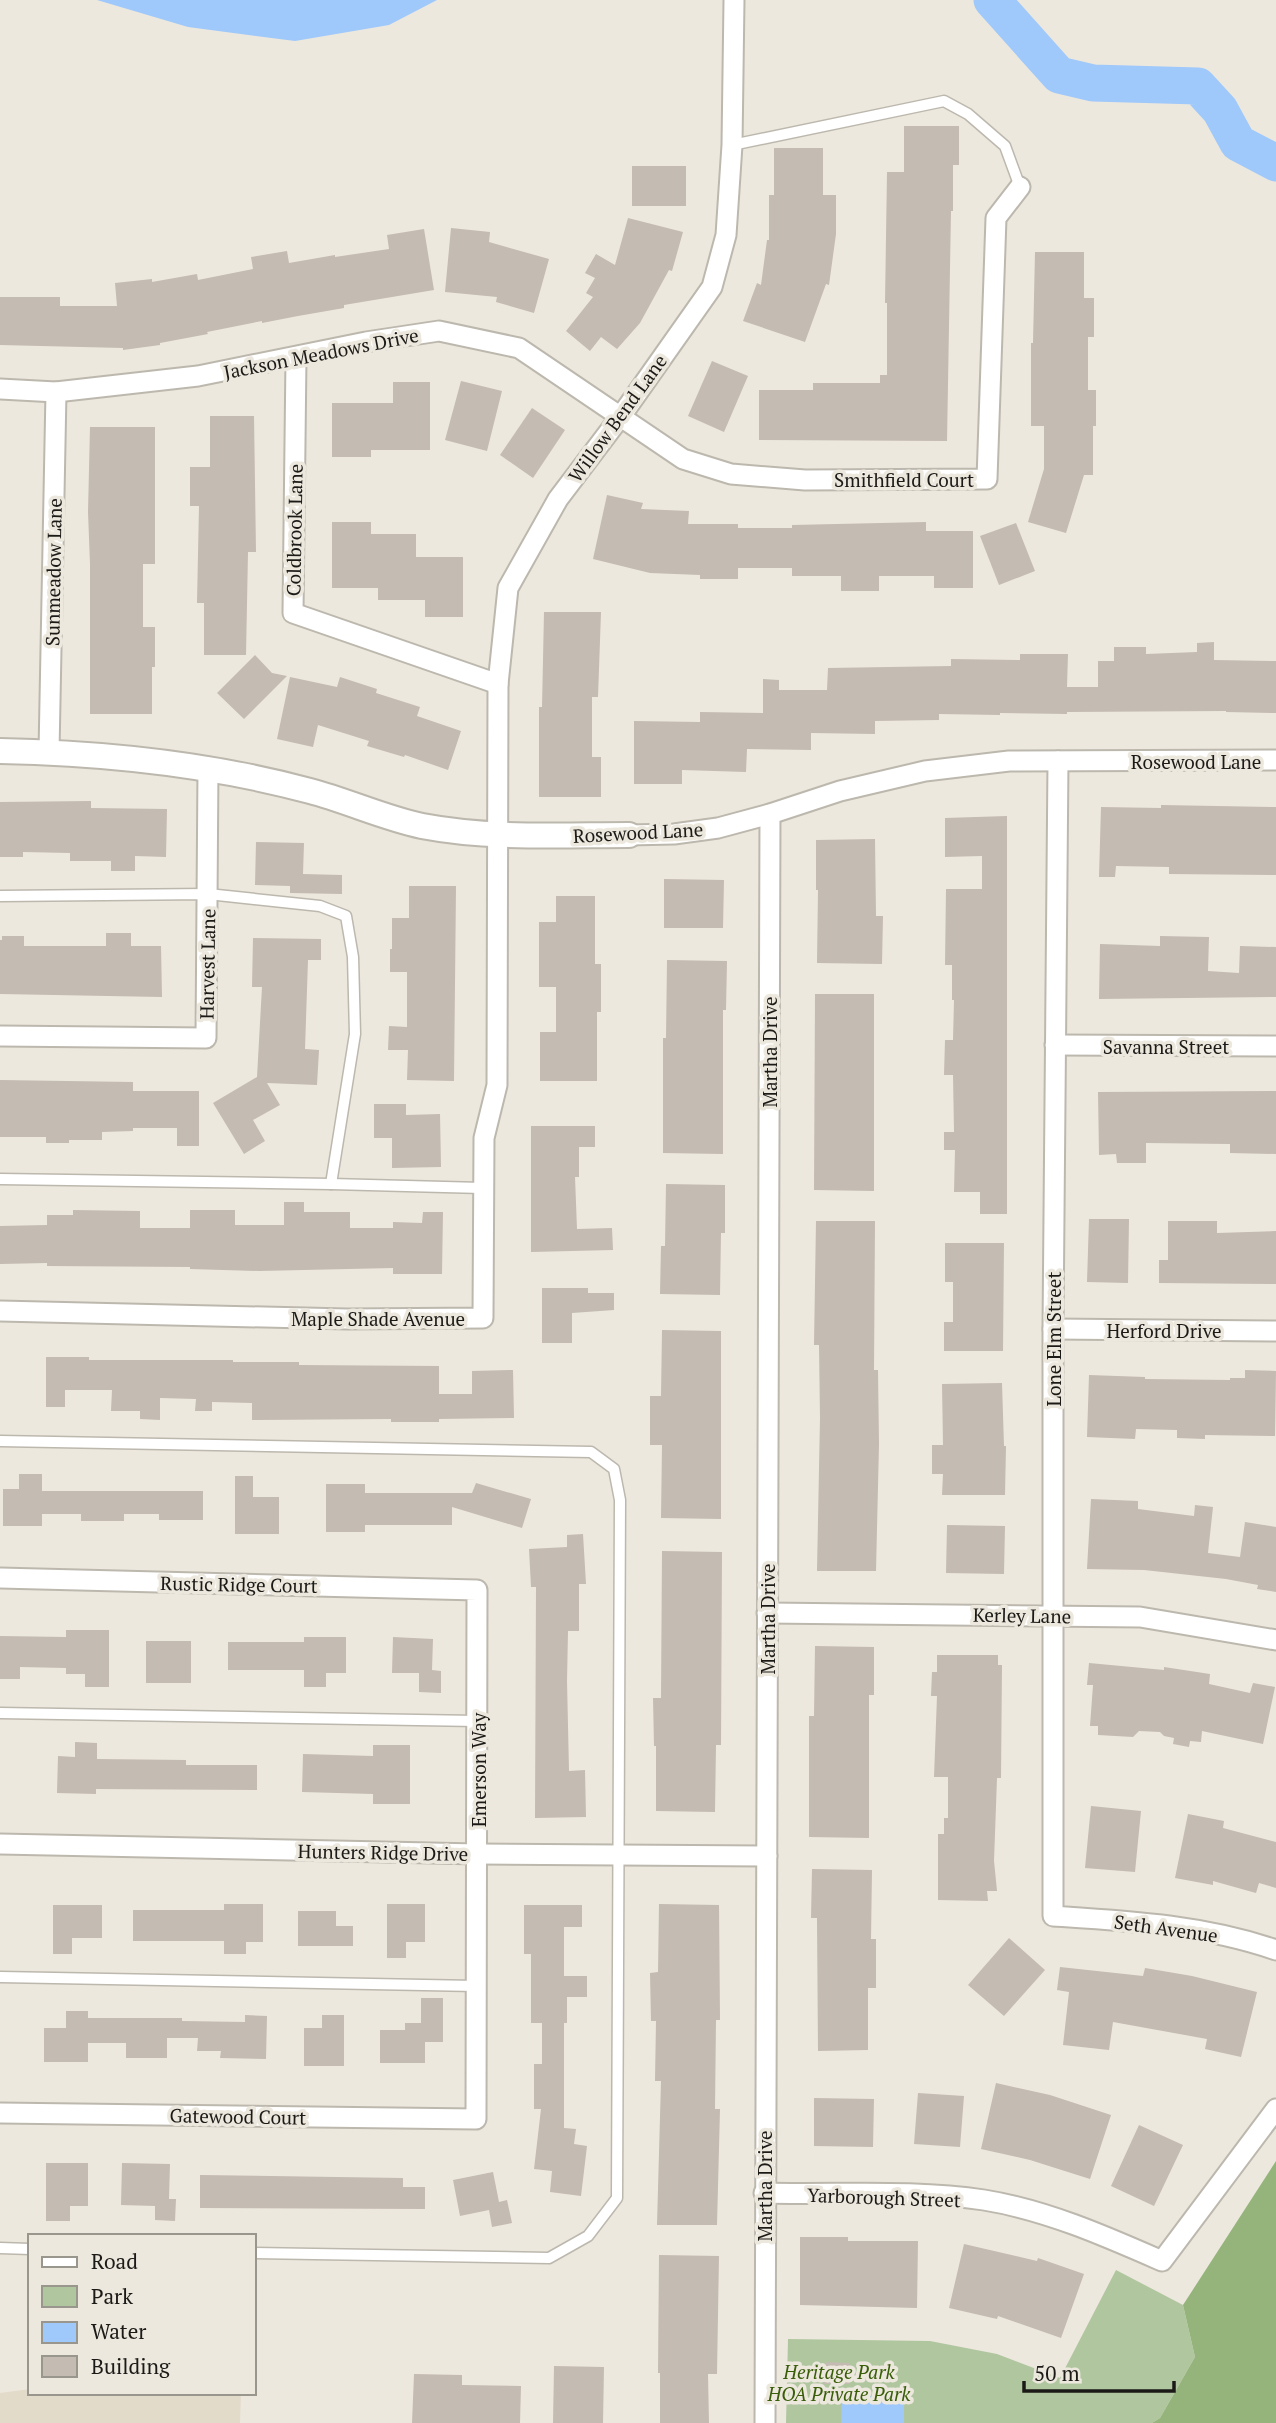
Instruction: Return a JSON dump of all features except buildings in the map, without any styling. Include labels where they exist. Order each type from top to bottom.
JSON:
[{"type":"street","name":"Willow Bend Lane","points":[[498,836],[498,684],[508,588],[558,499],[621,416],[712,287],[726,235],[732,145],[734,0]]},
{"type":"street","name":"Smithfield Court","points":[[621,416],[683,459],[731,474],[805,480],[987,479],[996,218],[1020,187]]},
{"type":"street","name":"Jackson Meadows Drive","points":[[0,389],[56,392],[198,376],[366,342],[439,331],[519,348],[621,416]]},
{"type":"street","name":"Coldbrook Lane","points":[[296,356],[293,613],[498,684]]},
{"type":"street","name":"Sunmeadow Lane","points":[[49,752],[56,392]]},
{"type":"street","name":"Rosewood Lane","points":[[0,751],[49,752],[208,767],[310,791],[420,825],[498,836],[674,834],[718,828],[840,791],[925,771],[1009,761],[1276,760]]},
{"type":"street","name":"Lone Elm Street","points":[[1053,1916],[1053,1329],[1058,761]]},
{"type":"street","name":"Harvest Lane","points":[[0,1036],[206,1038],[208,767]]},
{"type":"street","name":"Martha Drive","points":[[765,2423],[770,814]]},
{"type":"street","name":"Maple Shade Avenue","points":[[0,1311],[347,1320],[483,1318],[484,1138],[497,1085],[498,836]]},
{"type":"street","name":"Savanna Street","points":[[1055,1045],[1276,1046]]},
{"type":"street","name":"Herford Drive","points":[[1053,1329],[1276,1331]]},
{"type":"street","name":"Rustic Ridge Court","points":[[0,1578],[477,1590]]},
{"type":"street","name":"Emerson Way","points":[[476,2119],[477,1590]]},
{"type":"street","name":"Kerley Lane","points":[[766,1613],[1140,1617],[1276,1640]]},
{"type":"street","name":"Hunters Ridge Drive","points":[[0,1844],[478,1854],[767,1856]]},
{"type":"street","name":"Seth Avenue","points":[[1053,1916],[1157,1923],[1246,1940],[1276,1950]]},
{"type":"street","name":"Yarborough Street","points":[[764,2193],[917,2194],[985,2200],[1048,2215],[1162,2261],[1276,2109]]},
{"type":"street","name":"Gatewood Court","points":[[0,2113],[476,2119]]},
{"type":"lane","points":[[732,145],[943,101],[968,114],[1005,146],[1020,187]]},
{"type":"lane","points":[[0,895],[208,894],[320,906],[346,916],[353,957],[355,1034],[331,1184]]},
{"type":"lane","points":[[0,1179],[482,1188]]},
{"type":"lane","points":[[0,1440],[591,1452],[614,1469],[620,1500],[617,2198],[589,2236],[549,2258],[256,2253]]},
{"type":"lane","points":[[0,1713],[477,1721]]},
{"type":"lane","points":[[0,1977],[476,1986]]},
{"type":"lane","points":[[0,2248],[28,2249]]},
{"type":"shaded area","points":[[28,2389],[28,2395],[241,2395],[240,2423],[0,2423],[0,2393]]},
{"type":"green space","points":[[1276,2161],[1276,2423],[1152,2423],[1160,2418],[1195,2357],[1183,2305]]},
{"type":"green space","name":"Heritage Park HOA Private Park","points":[[1116,2270],[1183,2305],[1195,2357],[1160,2418],[1152,2423],[786,2423],[788,2339],[930,2341],[997,2354],[1060,2378]]},
{"type":"water","points":[[97,0],[437,0],[389,25],[295,41],[188,27]]},
{"type":"water","points":[[842,2396],[904,2397],[904,2423],[841,2423]]},
{"type":"waterway","points":[[992,0],[1059,75],[1093,83],[1198,86],[1220,110],[1238,143],[1276,163]]}]
